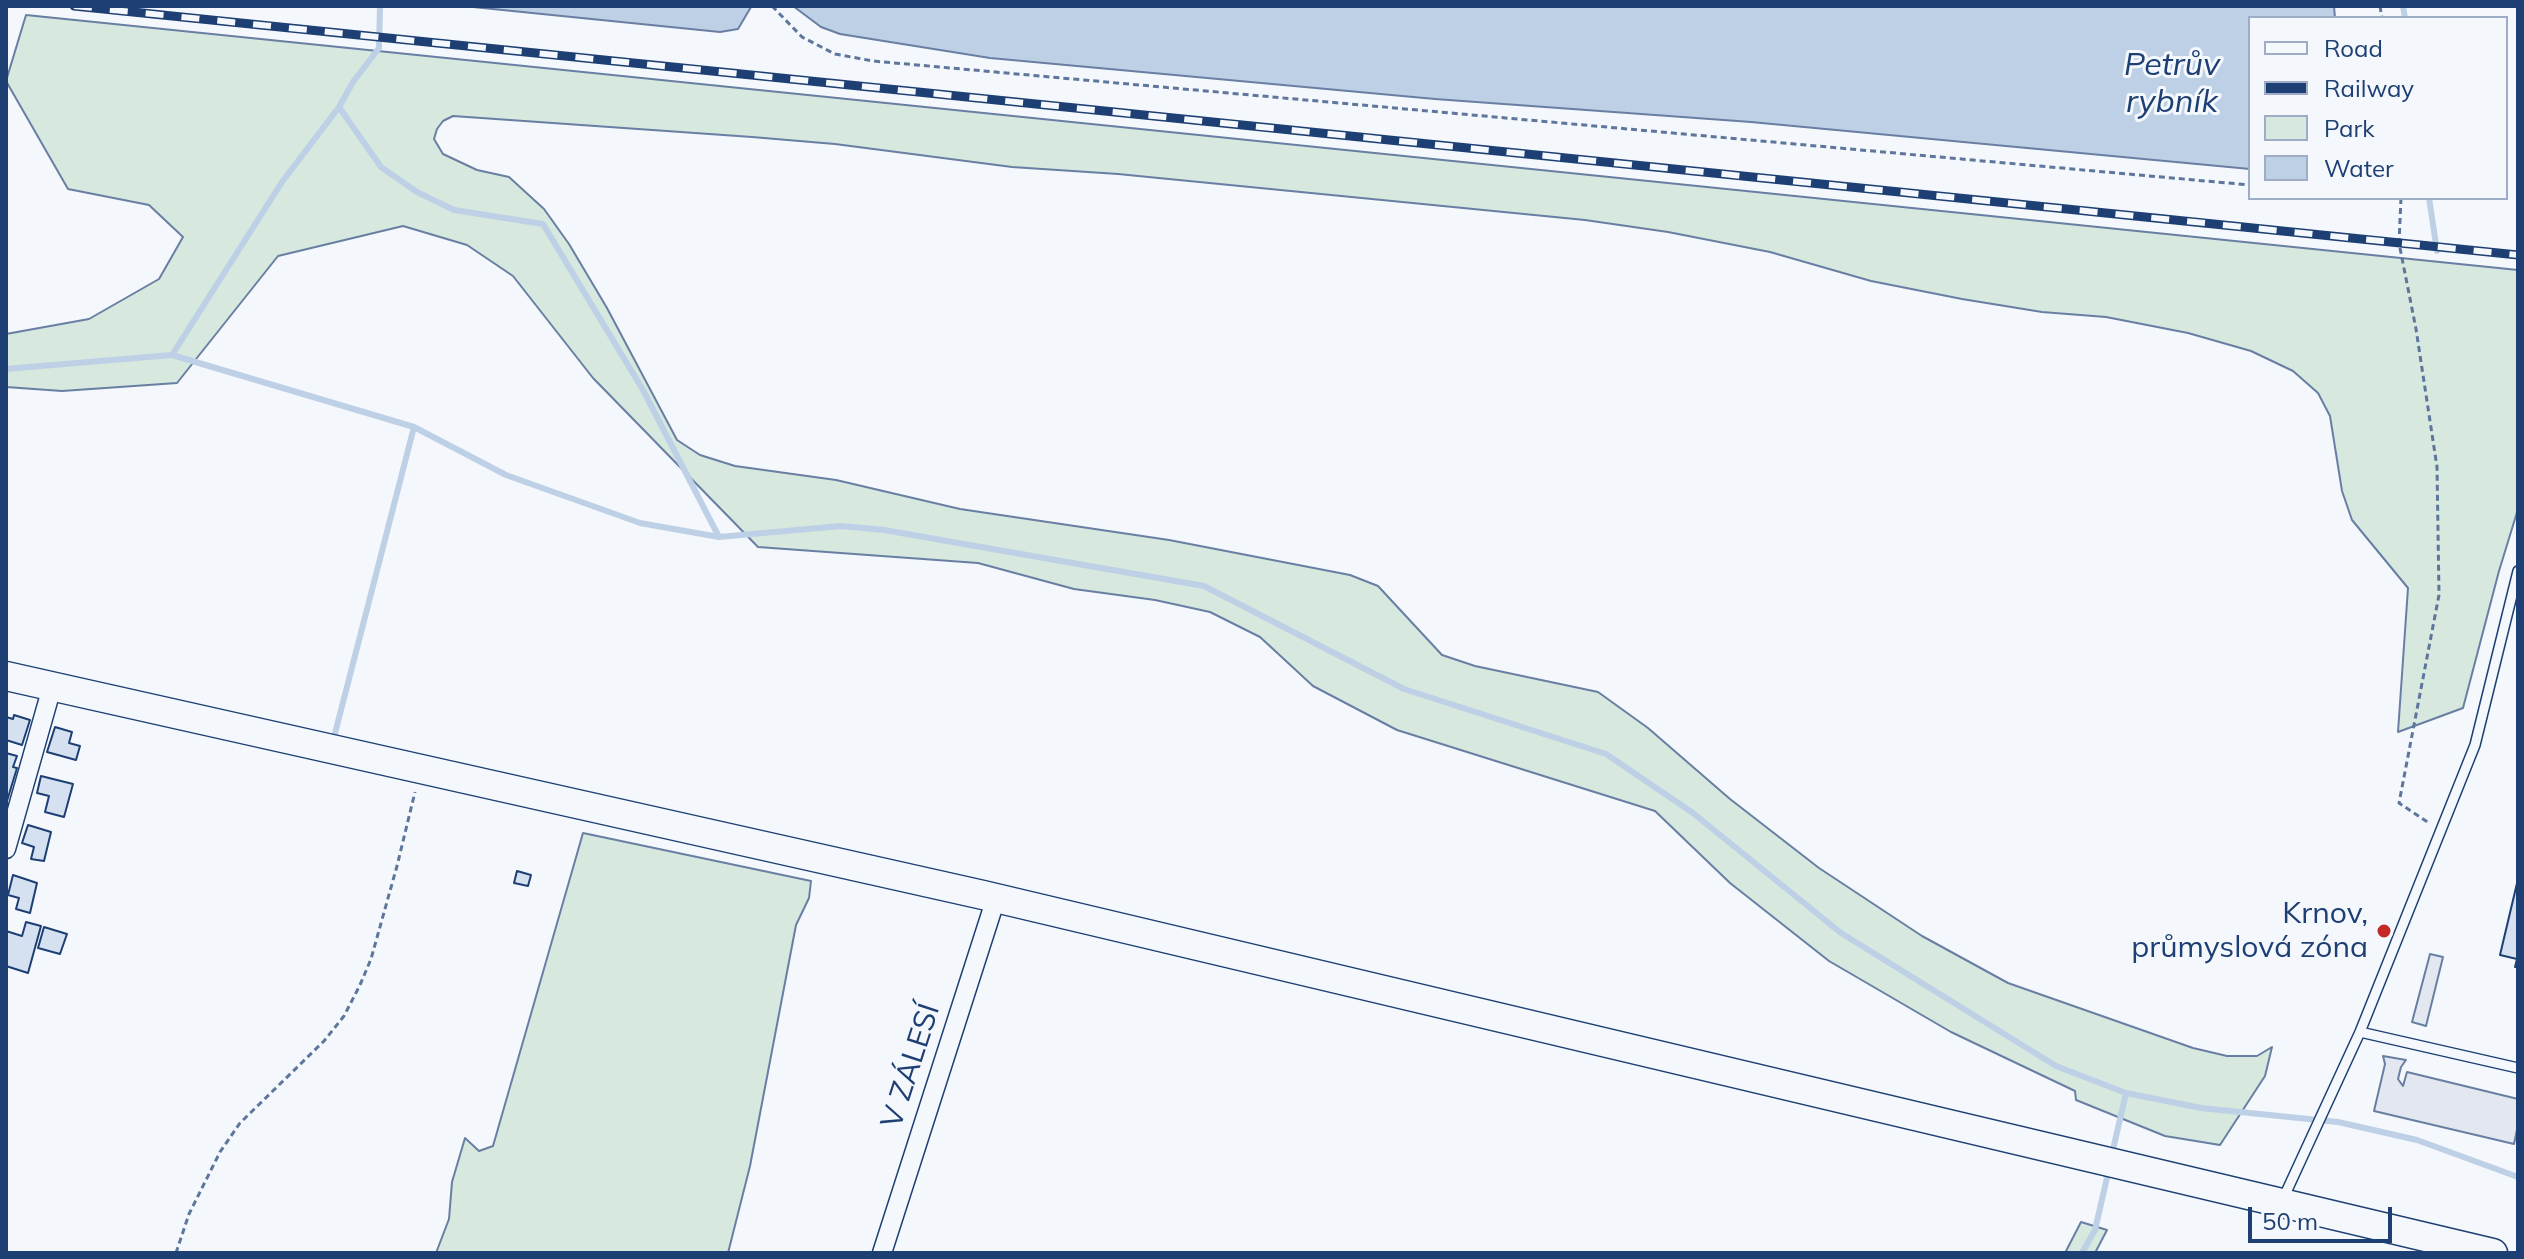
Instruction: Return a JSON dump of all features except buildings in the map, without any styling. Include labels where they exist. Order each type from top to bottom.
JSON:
[{"type":"main road","points":[[6,676],[996,898],[2493,1253]]},
{"type":"street","points":[[6,849],[52,687]]},
{"type":"street","name":"V ZÁLESÍ","points":[[882,1253],[996,898]]},
{"type":"lane","points":[[2282,1203],[2360,1032],[2475,745],[2518,571]]},
{"type":"lane","points":[[2360,1032],[2518,1068]]},
{"type":"path","points":[[772,6],[802,37],[835,54],[873,61],[2248,185]]},
{"type":"path","points":[[2401,200],[2399,243],[2437,467],[2439,595],[2399,803],[2440,830]]},
{"type":"path","points":[[176,1253],[189,1214],[220,1152],[240,1123],[324,1041],[344,1016],[360,985],[371,959],[394,879],[420,769]]},
{"type":"green space","points":[[26,15],[2518,270],[2518,509],[2463,708],[2398,732],[2408,588],[2352,520],[2342,491],[2330,416],[2318,393],[2293,371],[2251,351],[2188,333],[2106,317],[2042,312],[1962,299],[1871,281],[1770,252],[1585,220],[1118,174],[1012,167],[835,144],[752,137],[453,116],[443,121],[437,129],[434,139],[443,154],[477,170],[509,177],[544,209],[607,308],[677,440],[700,455],[735,466],[836,480],[960,509],[1169,540],[1350,575],[1378,586],[1442,655],[1475,666],[1598,692],[1648,728],[1730,799],[1819,868],[1922,936],[2008,983],[2193,1048],[2227,1056],[2257,1056],[2272,1047],[2265,1076],[2220,1145],[2165,1136],[2076,1100],[2075,1091],[1951,1032],[1829,961],[1730,883],[1655,811],[1397,730],[1313,686],[1260,637],[1210,612],[1155,600],[1074,589],[978,563],[758,547],[593,378],[513,276],[467,245],[403,226],[278,256],[177,383],[62,391],[6,387],[6,334],[89,319],[159,279],[183,237],[149,205],[68,189],[6,81]]},
{"type":"green space","points":[[583,833],[811,881],[809,898],[796,925],[750,1166],[728,1253],[436,1253],[449,1219],[452,1182],[465,1138],[479,1151],[493,1146]]},
{"type":"green space","points":[[2081,1222],[2107,1230],[2095,1253],[2065,1253]]},
{"type":"shaded area","points":[[2430,954],[2443,957],[2426,1026],[2412,1022]]},
{"type":"shaded area","points":[[2383,1056],[2406,1060],[2398,1079],[2403,1086],[2407,1072],[2518,1099],[2514,1144],[2374,1111],[2385,1064]]},
{"type":"water","points":[[463,6],[751,7],[738,29],[720,32]]},
{"type":"water","name":"Petrův rybník","points":[[793,6],[2334,6],[2335,16],[2248,16],[2248,169],[1751,122],[1435,99],[990,58],[840,34],[821,27]]},
{"type":"waterway","points":[[172,355],[282,182],[379,48],[380,6]]},
{"type":"waterway","points":[[2403,6],[2405,16]]},
{"type":"waterway","points":[[339,107],[381,167],[417,192],[454,210],[543,224],[643,390],[719,537]]},
{"type":"waterway","points":[[2429,200],[2437,251]]},
{"type":"waterway","points":[[6,369],[172,355],[414,427],[506,475],[640,523],[719,537],[841,526],[884,530],[1204,586],[1404,689],[1606,754],[1693,813],[1841,933],[2056,1066],[2126,1093],[2201,1108],[2338,1122],[2417,1140],[2518,1177]]},
{"type":"waterway","points":[[333,741],[414,427]]},
{"type":"waterway","points":[[2112,1154],[2126,1093]]},
{"type":"waterway","points":[[2082,1253],[2095,1230],[2109,1169]]},
{"type":"railway","points":[[74,6],[2518,255]]},
{"type":"place","name":"Krnov, průmyslová zóna","points":[[2384,931]]}]
